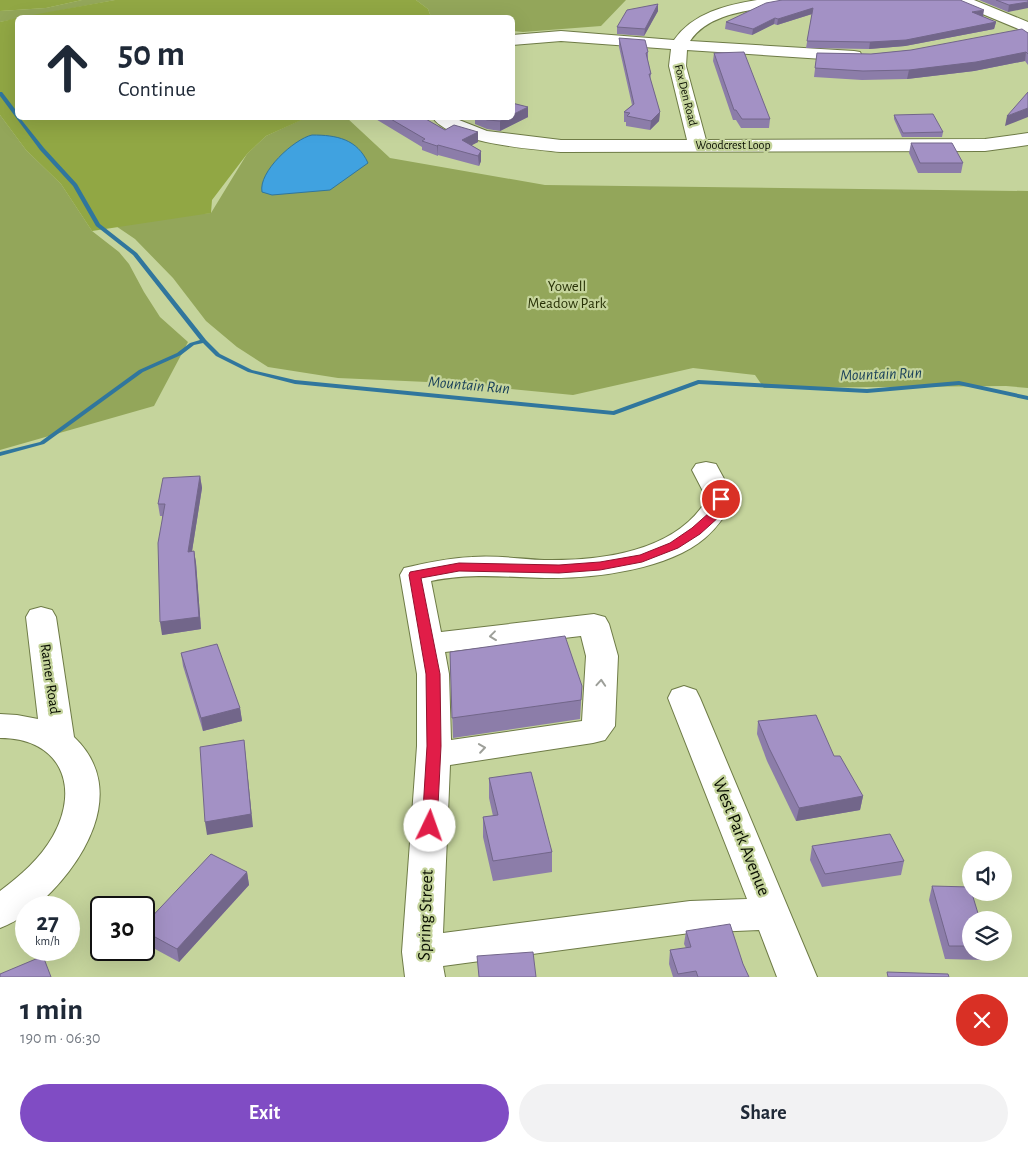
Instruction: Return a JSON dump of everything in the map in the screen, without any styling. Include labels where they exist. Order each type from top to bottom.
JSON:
[{"type":"street","name":"Fox Den Road","points":[[698,145],[677,59],[679,45],[684,34],[692,27],[713,16],[784,0]]},
{"type":"street","points":[[961,0],[1028,29]]},
{"type":"street","points":[[1000,35],[1028,29]]},
{"type":"street","points":[[515,40],[560,36],[816,55],[870,56]]},
{"type":"street","name":"Woodcrest Loop","points":[[446,120],[473,132],[508,141],[561,146],[985,145],[1028,139]]},
{"type":"street","name":"Spring Street","points":[[423,965],[434,755],[430,659],[415,575],[459,567],[559,569],[600,566],[642,558],[674,545],[696,531],[716,513],[721,499],[706,470]]},
{"type":"street","name":"Ramer Road","points":[[41,617],[58,741]]},
{"type":"street","points":[[430,659],[594,624],[602,656],[598,726],[593,731],[434,755]]},
{"type":"street","name":"West Park Avenue","points":[[684,698],[797,977]]},
{"type":"street","points":[[0,726],[32,730],[58,741],[74,756],[82,774],[83,793],[79,817],[69,843],[50,869],[26,893],[0,912]]},
{"type":"street","points":[[423,965],[690,917],[772,914]]},
{"type":"green space","points":[[0,0],[82,0],[46,8],[0,11]]},
{"type":"green space","points":[[82,0],[115,0],[37,15],[15,15],[15,19],[0,22],[0,11],[46,8]]},
{"type":"green space","points":[[115,0],[150,0],[139,2]]},
{"type":"green space","points":[[115,0],[416,0],[428,9],[430,15],[32,15]]},
{"type":"green space","points":[[416,0],[626,0],[601,26],[523,32],[515,31],[515,15],[430,15],[428,9]]},
{"type":"green space","points":[[15,18],[15,120],[302,120],[266,136],[247,154],[212,200],[211,213],[92,231],[61,184],[26,150],[0,115],[0,22]]},
{"type":"green space","points":[[0,115],[26,150],[61,184],[92,231],[119,252],[129,264],[160,317],[188,342],[154,406],[0,450]]},
{"type":"green space","name":"Yowell Meadow Park","points":[[301,120],[349,120],[390,158],[545,185],[1028,191],[1028,388],[1006,386],[764,388],[755,375],[693,368],[573,395],[450,383],[338,378],[268,367],[237,347],[206,321],[173,278],[135,239],[107,220],[211,213],[247,154],[266,136]]},
{"type":"water","points":[[312,135],[330,136],[345,140],[358,148],[368,163],[330,190],[272,195],[262,192],[262,184],[271,166],[296,143]]},
{"type":"building","points":[[782,0],[960,0],[984,10],[972,12],[996,22],[906,40],[870,42],[807,41],[813,8],[778,19],[775,18],[753,29],[726,22],[766,3]]},
{"type":"building","points":[[996,0],[1028,0],[1028,2],[1009,5]]},
{"type":"building","points":[[658,4],[645,29],[617,27],[627,10]]},
{"type":"building","points":[[1022,29],[1028,33],[1028,54],[1026,52],[976,62],[909,70],[863,71],[815,68],[817,53],[871,54],[911,50]]},
{"type":"building","points":[[619,38],[645,40],[651,74],[649,74],[660,112],[651,121],[627,116],[630,113],[624,112],[634,104]]},
{"type":"building","points":[[744,52],[770,119],[742,119],[734,110],[714,53]]},
{"type":"building","points":[[1028,92],[1028,108],[1007,116]]},
{"type":"building","points":[[515,104],[528,107],[515,114]]},
{"type":"building","points":[[933,114],[943,132],[903,133],[894,115]]},
{"type":"building","points":[[392,120],[428,120],[445,130],[454,125],[478,132],[462,140],[481,151],[478,156],[422,141],[425,139]]},
{"type":"building","points":[[911,143],[952,143],[963,163],[920,163]]},
{"type":"building","points":[[200,476],[188,552],[194,551],[199,617],[160,622],[158,543],[165,504],[158,504],[163,478]]},
{"type":"building","points":[[565,636],[582,686],[581,700],[452,718],[450,652]]},
{"type":"building","points":[[217,644],[240,708],[201,718],[181,653]]},
{"type":"building","points":[[816,715],[834,756],[840,756],[863,796],[799,808],[769,748],[758,721]]},
{"type":"building","points":[[244,740],[251,814],[205,822],[200,747]]},
{"type":"building","points":[[531,772],[552,852],[493,861],[483,817],[498,815],[489,778]]},
{"type":"building","points":[[890,834],[904,861],[825,874],[812,846]]},
{"type":"building","points":[[211,854],[247,872],[177,949],[155,937],[155,913]]},
{"type":"building","points":[[932,886],[962,887],[962,901],[974,901],[977,911],[962,911],[962,946],[949,946]]},
{"type":"building","points":[[730,924],[749,977],[698,977],[696,971],[678,974],[670,950],[691,947],[686,931]]},
{"type":"building","points":[[533,952],[536,977],[479,977],[477,956]]},
{"type":"building","points":[[31,961],[45,961],[51,977],[0,977],[0,974]]},
{"type":"building","points":[[887,972],[948,974],[949,977],[888,977]]},
{"type":"waterway","name":"Mountain Run","points":[[0,93],[15,113]]},
{"type":"waterway","name":"Mountain Run","points":[[20,120],[42,149],[75,185],[98,225],[135,254],[204,341]]},
{"type":"waterway","points":[[0,454],[42,443],[141,371],[179,354],[192,344],[204,341]]},
{"type":"waterway","name":"Mountain Run","points":[[204,341],[218,355],[250,371],[295,382],[614,413],[698,382],[867,391],[959,383],[1028,398]]},
{"type":"route","points":[[430,826],[434,746],[433,674],[415,575],[459,567],[559,569],[600,566],[642,558],[674,545],[696,531],[716,513],[721,499]]}]
